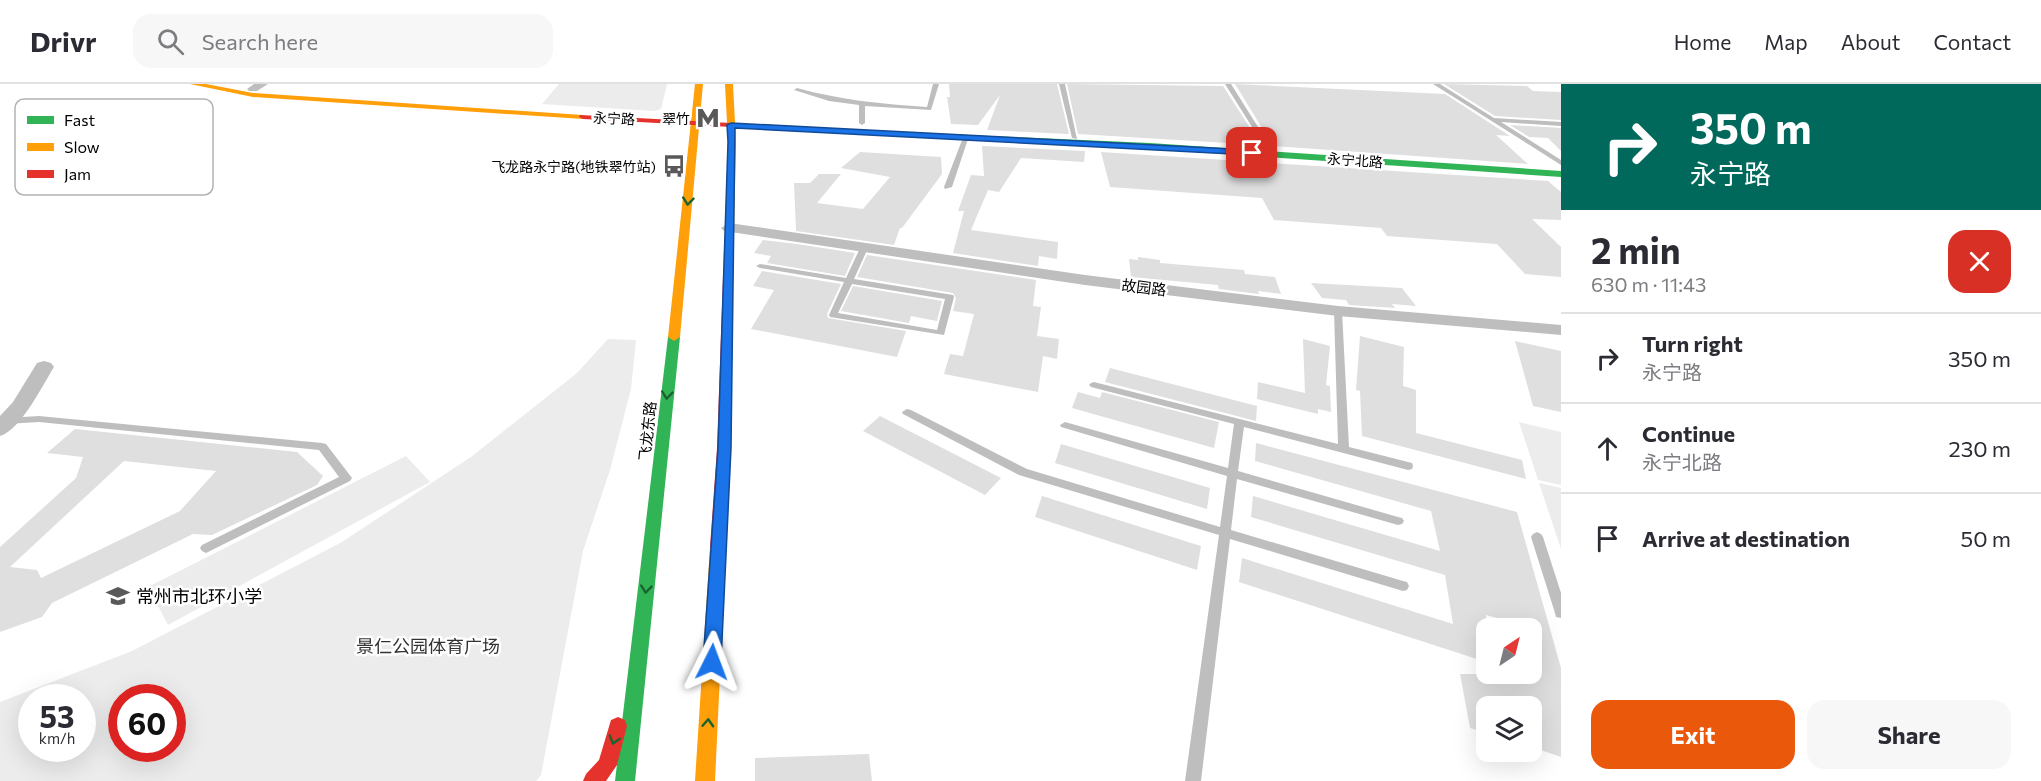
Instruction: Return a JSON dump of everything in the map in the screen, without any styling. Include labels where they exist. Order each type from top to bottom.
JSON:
[{"type":"main road","name":"永宁路","points":[[194,84],[265,96],[495,113],[696,118]]},
{"type":"main road","name":"永宁路","points":[[223,84],[730,121],[1150,146]]},
{"type":"main road","name":"飞龙东路","points":[[625,781],[699,84]]},
{"type":"main road","points":[[705,781],[724,448],[732,142],[729,84]]},
{"type":"main road","name":"永宁路","points":[[730,121],[862,123],[1075,138],[1150,146]]},
{"type":"main road","name":"永宁北路","points":[[1150,146],[1561,174]]},
{"type":"main road","points":[[593,781],[607,765],[638,664]]},
{"type":"street","name":"故园路","points":[[729,228],[1085,280],[1338,311],[1561,330]]},
{"type":"street","points":[[3,425],[20,406],[44,367]]},
{"type":"lane","points":[[797,90],[819,98],[929,109],[936,84]]},
{"type":"lane","points":[[1062,84],[1075,138]]},
{"type":"lane","points":[[1228,84],[1272,154]]},
{"type":"lane","points":[[1436,84],[1561,163]]},
{"type":"lane","points":[[862,104],[862,123]]},
{"type":"lane","points":[[1490,119],[1561,124]]},
{"type":"lane","points":[[948,187],[966,136]]},
{"type":"lane","points":[[760,266],[849,280],[950,297],[941,333],[833,315],[849,280],[864,248]]},
{"type":"lane","points":[[1338,311],[1344,450]]},
{"type":"lane","points":[[1094,385],[1408,466]]},
{"type":"lane","points":[[907,412],[1023,472],[1403,586]]},
{"type":"lane","points":[[3,425],[39,419],[322,447],[346,478],[206,548]]},
{"type":"lane","points":[[1193,781],[1239,423]]},
{"type":"lane","points":[[1065,425],[1398,521]]},
{"type":"lane","points":[[1537,537],[1561,613]]},
{"type":"green space","points":[[559,84],[667,84],[661,109],[654,111],[542,104]]},
{"type":"green space","name":"景仁公园体育广场","points":[[608,339],[636,340],[631,389],[610,470],[583,551],[541,775],[536,781],[0,781],[0,702],[18,695],[18,762],[96,762],[96,684],[47,684],[132,651],[342,542],[471,457],[577,373]]},
{"type":"green space","points":[[1519,422],[1561,432],[1561,485],[1538,480]]},
{"type":"green space","points":[[406,456],[430,482],[168,625],[148,587]]},
{"type":"green space","points":[[1539,483],[1561,488],[1561,549]]},
{"type":"building","points":[[949,84],[1057,84],[1069,134],[987,130],[1000,95],[978,125],[951,124],[947,97],[950,97]]},
{"type":"building","points":[[1067,84],[1223,86],[1261,145],[1078,134]]},
{"type":"building","points":[[1235,84],[1445,94],[1510,136],[1496,135],[1528,164],[1273,146]]},
{"type":"building","points":[[1444,84],[1527,86],[1533,91],[1561,92],[1561,120],[1495,116]]},
{"type":"building","points":[[1510,125],[1561,128],[1561,151],[1548,138],[1529,137]]},
{"type":"building","points":[[982,146],[1085,151],[1084,162],[1021,158],[999,192],[988,190],[971,230],[1058,242],[1057,259],[1039,256],[1038,266],[953,253],[964,211],[958,211],[971,175],[984,176]]},
{"type":"building","points":[[860,152],[941,157],[942,174],[900,228],[894,245],[796,231],[794,183],[810,183],[819,174],[841,174],[817,203],[863,209],[890,177],[841,168]]},
{"type":"building","points":[[1101,152],[1548,181],[1561,192],[1561,220],[1532,219],[1561,247],[1561,277],[1525,274],[1497,244],[1387,236],[1381,228],[1274,220],[1262,198],[1110,187]]},
{"type":"building","points":[[763,240],[855,253],[845,276],[767,263],[771,256],[754,253]]},
{"type":"building","points":[[867,255],[1036,280],[1033,306],[1041,307],[1037,336],[1059,339],[1057,359],[1043,356],[1038,392],[944,374],[950,354],[963,356],[974,314],[953,311],[956,298],[953,293],[857,277]]},
{"type":"building","points":[[1138,257],[1160,260],[1160,263],[1244,270],[1245,274],[1275,277],[1281,294],[1258,291],[1259,294],[1219,289],[1218,285],[1131,277],[1129,259],[1138,260]]},
{"type":"building","points":[[762,271],[841,284],[827,314],[828,318],[906,331],[897,357],[751,329],[774,290],[753,286]]},
{"type":"building","points":[[1311,283],[1402,288],[1416,306],[1392,304],[1395,308],[1349,305],[1346,300],[1322,298]]},
{"type":"building","points":[[853,286],[942,301],[937,321],[911,316],[909,323],[841,311]]},
{"type":"building","points":[[1360,336],[1404,347],[1403,386],[1416,390],[1416,433],[1522,460],[1526,479],[1362,436],[1360,391],[1356,390]]},
{"type":"building","points":[[1303,339],[1330,346],[1326,385],[1330,386],[1331,412],[1318,409],[1318,414],[1257,399],[1258,382],[1305,393]]},
{"type":"building","points":[[1515,341],[1561,351],[1561,412],[1533,406]]},
{"type":"building","points":[[1110,368],[1257,406],[1256,421],[1105,382]]},
{"type":"building","points":[[1078,392],[1100,398],[1102,392],[1219,422],[1214,448],[1072,408]]},
{"type":"building","points":[[880,416],[1001,478],[985,495],[863,431]]},
{"type":"building","points":[[75,429],[297,452],[323,476],[317,485],[212,535],[193,534],[52,603],[42,617],[0,632],[0,547],[76,478],[83,457],[47,453]],"holes":[[[124,461],[216,471],[180,511],[41,578],[37,570],[10,567]]]},
{"type":"building","points":[[1256,443],[1517,512],[1561,668],[1561,757],[1542,750],[1542,696],[1476,696],[1476,730],[1470,728],[1460,674],[1476,674],[1476,684],[1542,684],[1542,618],[1497,618],[1486,615],[1486,618],[1476,618],[1476,659],[1239,582],[1242,558],[1453,624],[1445,575],[1251,517],[1253,496],[1440,551],[1431,511],[1255,461]]},
{"type":"building","points":[[1061,444],[1210,488],[1207,509],[1055,463]]},
{"type":"building","points":[[1042,496],[1201,546],[1197,570],[1035,517]]},
{"type":"building","points":[[869,754],[872,781],[755,781],[755,758]]},
{"type":"traffic: fast","points":[[883,133],[1150,146],[1561,174]]},
{"type":"traffic: fast","points":[[625,781],[674,337]]},
{"type":"traffic: slow","points":[[194,84],[253,95],[583,117]]},
{"type":"traffic: slow","points":[[674,337],[699,84]]},
{"type":"traffic: slow","points":[[728,277],[732,142],[729,84]]},
{"type":"traffic: slow","points":[[705,781],[718,547]]},
{"type":"traffic: jam","points":[[583,117],[883,133]]},
{"type":"traffic: jam","points":[[718,547],[724,448],[728,277]]},
{"type":"traffic: jam","points":[[593,781],[607,765],[618,726]]},
{"type":"place","name":"翠竹","points":[[708,118]]},
{"type":"place","name":"飞龙路永宁路(地铁翠竹站)","points":[[674,166]]},
{"type":"place","name":"常州市北环小学","points":[[118,596]]},
{"type":"route","points":[[712,662],[724,448],[731,125],[1252,153]]}]
